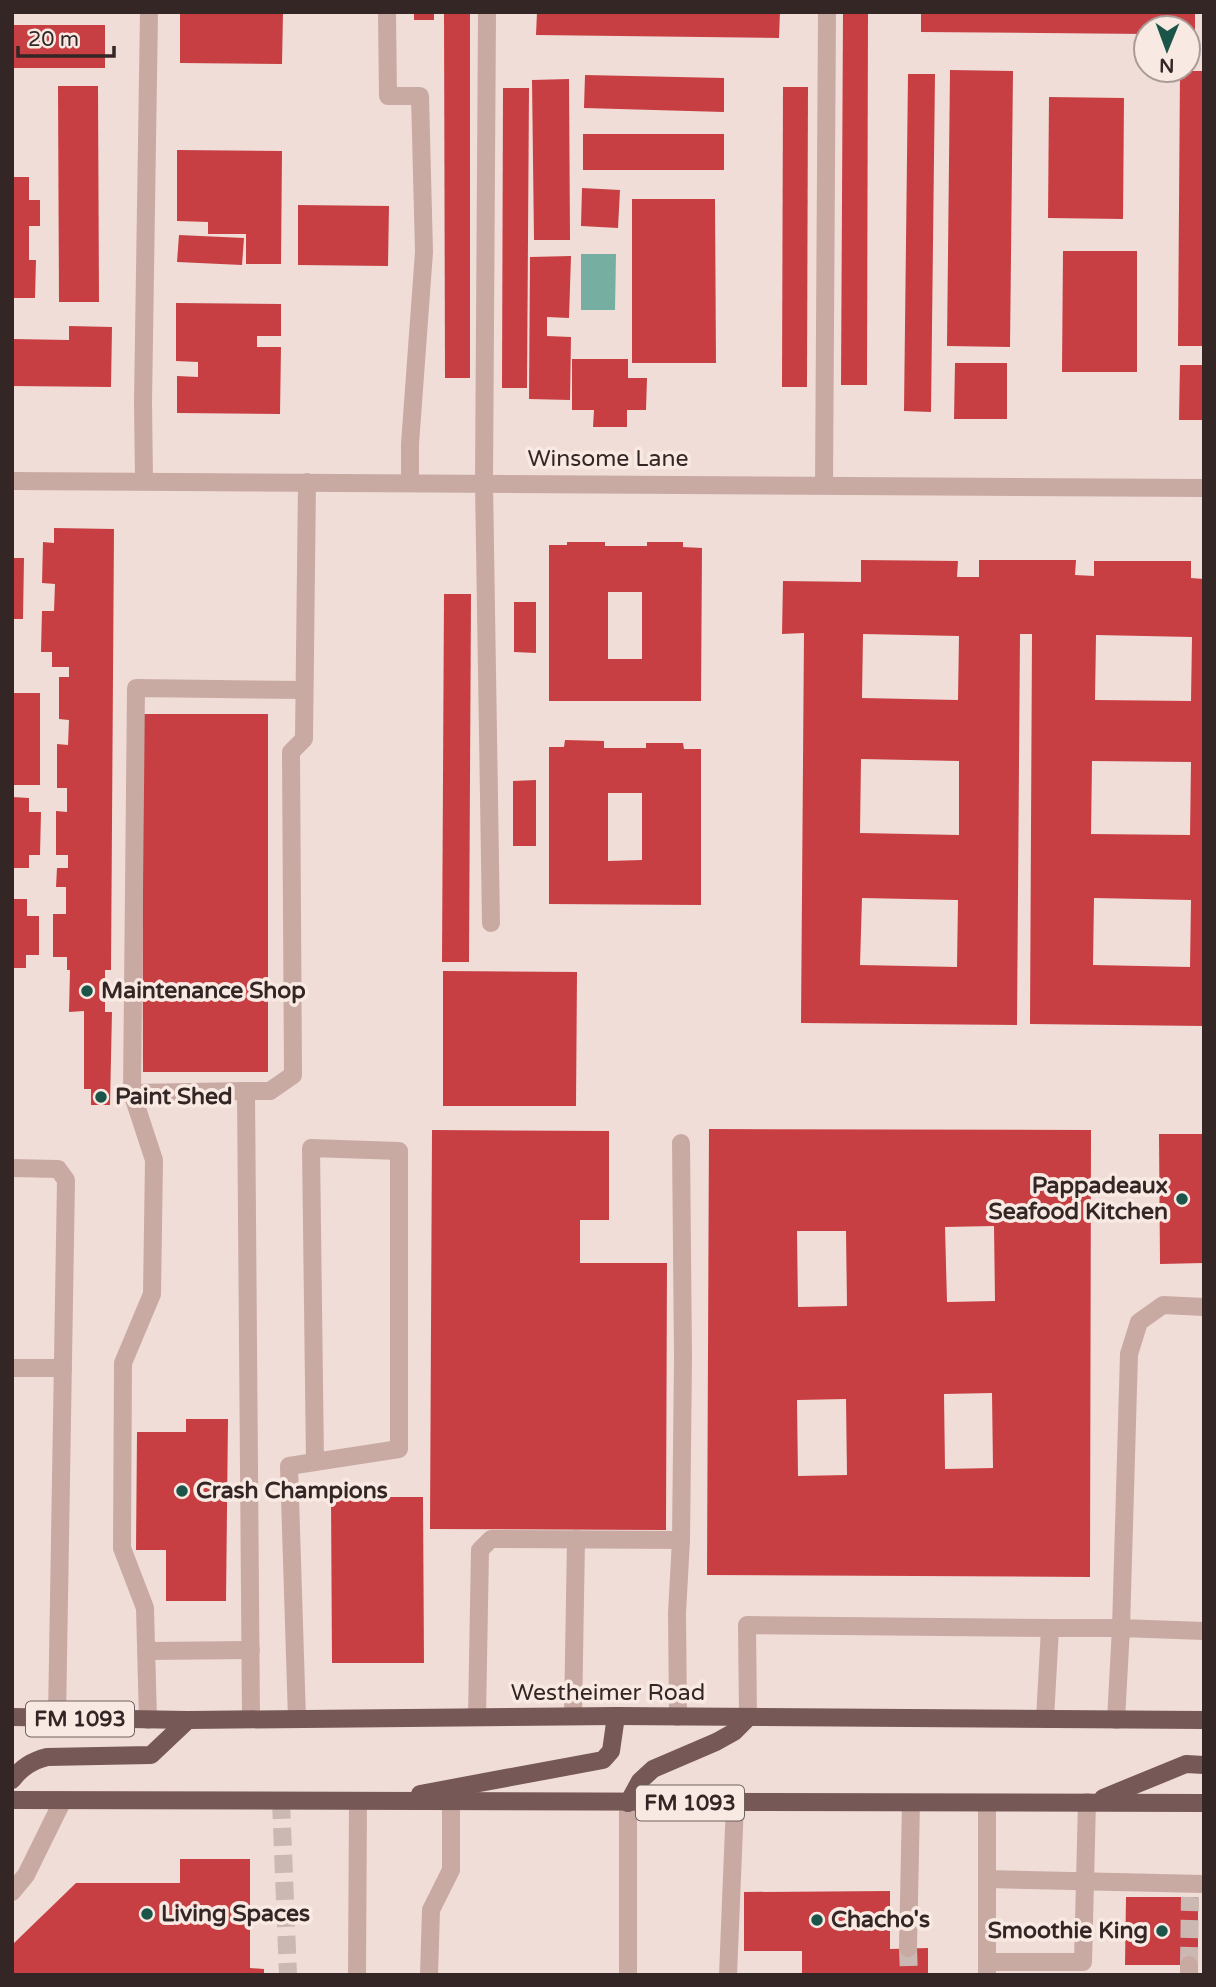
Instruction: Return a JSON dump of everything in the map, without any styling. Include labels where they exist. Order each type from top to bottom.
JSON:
[{"type":"main road","name":"Westheimer Road","points":[[12,1717],[148,1720],[573,1716],[1204,1720]]},
{"type":"main road","points":[[382,1801],[603,1760],[611,1751],[616,1716]]},
{"type":"main road","points":[[628,1803],[640,1782],[653,1769],[716,1742],[748,1718]]},
{"type":"main road","points":[[12,1780],[32,1761],[47,1757],[151,1755],[188,1720]]},
{"type":"main road","points":[[1090,1802],[1186,1764],[1204,1765]]},
{"type":"main road","name":"FM 1093","points":[[12,1800],[1204,1803]]},
{"type":"street","points":[[144,481],[149,12]]},
{"type":"street","points":[[387,12],[388,96],[420,96],[424,252],[410,443],[410,483]]},
{"type":"street","points":[[487,12],[485,483],[491,923]]},
{"type":"street","points":[[824,485],[827,12]]},
{"type":"street","name":"Winsome Lane","points":[[12,481],[1204,488]]},
{"type":"street","points":[[132,1093],[270,1091],[293,1075],[291,752],[304,739],[307,482]]},
{"type":"street","points":[[148,1720],[145,1608],[122,1548],[123,1363],[152,1294],[154,1160],[132,1093],[136,688],[304,690]]},
{"type":"street","points":[[246,1091],[251,1719]]},
{"type":"street","points":[[678,1717],[677,1614],[683,1477],[681,1143]]},
{"type":"street","points":[[297,1719],[289,1466],[315,1462],[399,1449],[398,1151],[311,1148],[315,1462]]},
{"type":"street","points":[[12,1168],[58,1169],[66,1180],[57,1718]]},
{"type":"street","points":[[1116,1720],[1129,1354],[1139,1322],[1163,1305],[1204,1307]]},
{"type":"street","points":[[12,1368],[63,1368]]},
{"type":"street","points":[[477,1717],[480,1550],[491,1539],[681,1540]]},
{"type":"street","points":[[573,1716],[576,1539]]},
{"type":"street","points":[[748,1718],[747,1625],[1204,1630]]},
{"type":"street","points":[[1045,1719],[1050,1629]]},
{"type":"street","points":[[147,1651],[251,1650]]},
{"type":"street","points":[[12,1892],[26,1875],[63,1800]]},
{"type":"street","points":[[357,1975],[358,1802]]},
{"type":"street","points":[[429,1975],[431,1910],[451,1870],[451,1802]]},
{"type":"street","points":[[987,1803],[987,1968],[1083,1962],[1090,1802]]},
{"type":"street","points":[[628,1803],[628,1975]]},
{"type":"street","points":[[728,1975],[735,1803]]},
{"type":"street","points":[[908,1948],[911,1803]]},
{"type":"street","points":[[987,1879],[1085,1881],[1195,1888]]},
{"type":"water","points":[[581,254],[616,254],[615,310],[581,310]]},
{"type":"building","points":[[180,12],[283,12],[282,64],[180,63]]},
{"type":"building","points":[[414,12],[434,12],[434,20],[414,20]]},
{"type":"building","points":[[444,12],[470,12],[470,378],[445,378]]},
{"type":"building","points":[[537,12],[780,12],[779,38],[536,35]]},
{"type":"building","points":[[843,12],[868,12],[867,385],[841,385]]},
{"type":"building","points":[[921,12],[1195,12],[1132,14],[1132,34],[921,32]]},
{"type":"building","points":[[12,25],[105,25],[105,68],[12,68]]},
{"type":"building","points":[[950,70],[1013,71],[1010,347],[947,346]]},
{"type":"building","points":[[1204,71],[1204,346],[1178,346],[1180,84],[1202,84]]},
{"type":"building","points":[[908,74],[935,74],[931,412],[904,411]]},
{"type":"building","points":[[585,75],[724,78],[724,112],[584,108]]},
{"type":"building","points":[[569,79],[570,240],[534,240],[532,80]]},
{"type":"building","points":[[58,86],[98,86],[99,302],[59,302]]},
{"type":"building","points":[[783,87],[808,87],[807,387],[782,387]]},
{"type":"building","points":[[503,88],[529,88],[527,388],[502,388]]},
{"type":"building","points":[[1049,97],[1124,98],[1123,219],[1048,218]]},
{"type":"building","points":[[583,134],[724,134],[724,170],[583,170]]},
{"type":"building","points":[[177,150],[282,151],[281,264],[246,264],[246,234],[208,234],[208,222],[177,221]]},
{"type":"building","points":[[12,177],[29,177],[29,200],[40,200],[40,226],[29,226],[29,260],[36,260],[35,298],[12,298]]},
{"type":"building","points":[[582,188],[620,190],[618,228],[581,226]]},
{"type":"building","points":[[632,199],[715,199],[716,363],[632,363]]},
{"type":"building","points":[[298,205],[389,206],[388,266],[298,265]]},
{"type":"building","points":[[179,235],[244,238],[242,265],[177,262]]},
{"type":"building","points":[[1063,251],[1137,251],[1137,372],[1062,372]]},
{"type":"building","points":[[571,256],[569,318],[547,317],[547,336],[571,337],[570,400],[529,399],[530,257]]},
{"type":"building","points":[[176,303],[281,304],[281,336],[257,336],[257,347],[281,347],[280,414],[177,413],[177,376],[198,377],[198,362],[176,361]]},
{"type":"building","points":[[69,326],[112,327],[111,387],[12,386],[12,339],[69,340]]},
{"type":"building","points":[[572,359],[628,359],[628,378],[647,378],[646,410],[627,410],[627,427],[593,427],[594,410],[572,410]]},
{"type":"building","points":[[955,363],[1007,363],[1007,419],[954,419]]},
{"type":"building","points":[[1180,365],[1204,365],[1204,420],[1179,420]]},
{"type":"building","points":[[54,528],[114,529],[111,970],[105,970],[105,1012],[112,1012],[110,1105],[91,1105],[91,1089],[84,1089],[84,1011],[69,1012],[70,970],[67,970],[67,957],[53,957],[53,914],[66,914],[66,887],[56,887],[57,868],[68,868],[68,855],[56,855],[56,811],[67,812],[67,788],[57,788],[57,744],[68,745],[69,720],[59,719],[59,677],[69,677],[69,667],[52,667],[52,652],[41,652],[42,611],[54,611],[55,584],[42,583],[43,542],[54,543]]},
{"type":"building","points":[[567,542],[605,542],[605,546],[647,546],[647,542],[683,542],[683,547],[702,548],[701,701],[549,701],[549,545],[567,545]],"holes":[[[608,592],[642,592],[642,659],[608,659]]]},
{"type":"building","points":[[12,558],[24,558],[23,619],[12,619]]},
{"type":"building","points":[[861,560],[958,561],[957,577],[979,577],[979,560],[1076,560],[1075,575],[1094,576],[1094,561],[1191,561],[1191,578],[1204,579],[1204,1026],[1030,1024],[1032,634],[1020,634],[1017,1025],[801,1023],[804,633],[782,634],[783,581],[861,582]],"holes":[[[863,634],[959,636],[958,700],[862,698]],[[1096,635],[1192,637],[1191,701],[1095,700]],[[861,759],[959,761],[959,835],[860,833]],[[1092,761],[1191,762],[1190,835],[1091,834]],[[862,898],[958,900],[957,967],[860,965]],[[1094,898],[1191,900],[1190,967],[1093,965]]]},
{"type":"building","points":[[444,594],[471,594],[469,962],[442,962]]},
{"type":"building","points":[[514,602],[536,602],[536,653],[514,652]]},
{"type":"building","points":[[12,693],[40,693],[40,785],[12,785]]},
{"type":"building","points":[[142,714],[268,714],[268,1072],[143,1072]]},
{"type":"building","points":[[565,740],[604,741],[604,748],[646,748],[646,743],[683,743],[684,749],[701,749],[701,905],[549,904],[549,747],[564,747]],"holes":[[[608,793],[642,793],[642,860],[608,861]]]},
{"type":"building","points":[[536,780],[536,846],[513,846],[513,781]]},
{"type":"building","points":[[12,797],[29,798],[29,812],[41,812],[40,855],[29,855],[29,868],[12,868]]},
{"type":"building","points":[[12,899],[27,899],[27,916],[39,916],[39,955],[26,955],[26,968],[12,968]]},
{"type":"building","points":[[443,971],[577,972],[576,1106],[443,1106]]},
{"type":"building","points":[[709,1129],[1091,1130],[1090,1577],[707,1575]],"holes":[[[994,1226],[995,1301],[947,1302],[945,1227]],[[797,1231],[846,1231],[847,1306],[798,1307]],[[992,1393],[993,1468],[945,1469],[944,1394]],[[846,1399],[847,1475],[798,1476],[797,1400]]]},
{"type":"building","points":[[432,1130],[609,1131],[609,1220],[580,1220],[580,1263],[667,1263],[666,1530],[430,1529]]},
{"type":"building","name":"Pappadeaux Seafood Kitchen","points":[[1159,1134],[1204,1134],[1204,1263],[1160,1264]]},
{"type":"building","name":"Crash Champions","points":[[186,1419],[228,1419],[226,1601],[166,1601],[166,1550],[136,1550],[137,1432],[186,1432]]},
{"type":"building","points":[[331,1497],[423,1497],[424,1663],[332,1663]]},
{"type":"building","name":"Living Spaces","points":[[180,1859],[250,1859],[250,1968],[264,1969],[264,1975],[12,1975],[12,1945],[76,1883],[180,1883]]},
{"type":"building","name":"Chacho's","points":[[890,1891],[890,1949],[928,1948],[928,1975],[802,1975],[802,1951],[744,1951],[744,1892]]},
{"type":"building","name":"Smoothie King","points":[[1126,1897],[1198,1897],[1198,1965],[1125,1965]]},
{"type":"tunnel","points":[[281,1801],[288,1975]]},
{"type":"tunnel","points":[[1189,1965],[1190,1897]]},
{"type":"tunnel","points":[[908,1948],[909,1975]]},
{"type":"place","name":"Maintenance Shop","points":[[87,991]]},
{"type":"place","name":"Paint Shed","points":[[101,1097]]},
{"type":"place","name":"Pappadeaux Seafood Kitchen","points":[[1182,1199]]},
{"type":"place","name":"Crash Champions","points":[[182,1491]]},
{"type":"place","name":"Living Spaces","points":[[147,1914]]},
{"type":"place","name":"Chacho's","points":[[817,1920]]},
{"type":"place","name":"Smoothie King","points":[[1162,1931]]}]
